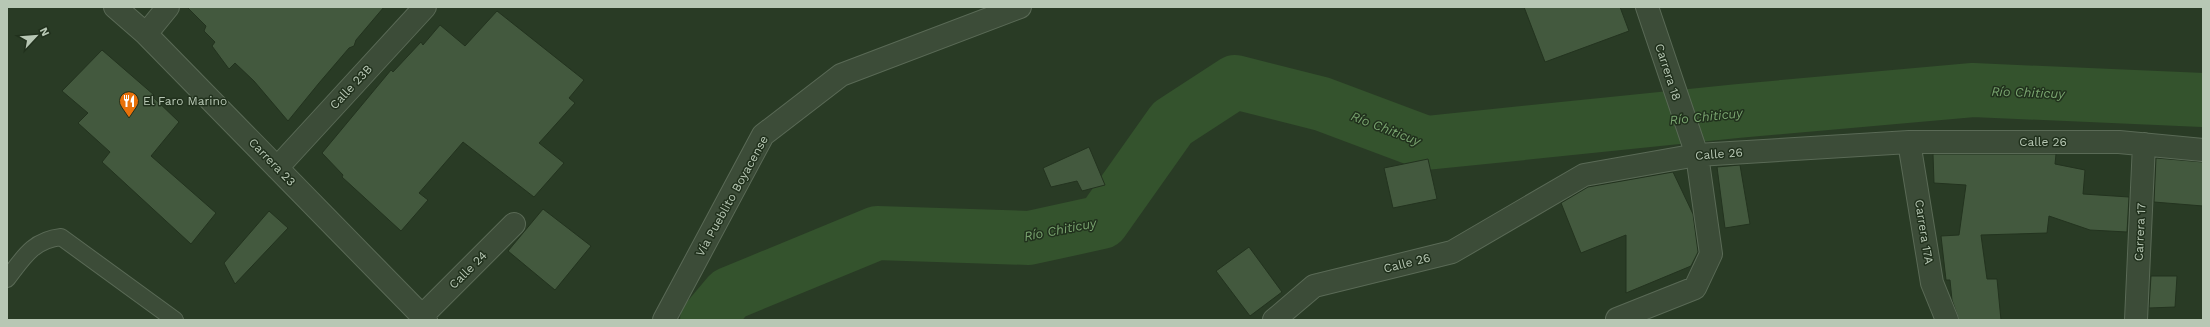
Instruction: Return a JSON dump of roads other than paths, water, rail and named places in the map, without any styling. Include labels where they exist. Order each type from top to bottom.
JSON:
[{"type":"street","name":"Carrera 23","points":[[115,7],[146,34],[424,318]]},
{"type":"street","points":[[146,34],[168,7]]},
{"type":"street","name":"Calle 23B","points":[[277,168],[425,7]]},
{"type":"street","name":"Vía Pueblito Boyacense","points":[[664,320],[762,135],[841,74],[1020,7]]},
{"type":"street","name":"Carrera 18","points":[[1617,319],[1695,288],[1710,254],[1694,147],[1647,7]]},
{"type":"street","name":"Calle 26","points":[[1274,320],[1314,286],[1452,252],[1584,175],[1694,147],[1909,142],[2119,142],[2203,150]]},
{"type":"street","name":"Carrera 17A","points":[[1909,142],[1932,283],[1947,320]]},
{"type":"street","name":"Carrera 17","points":[[2136,320],[2144,144]]},
{"type":"street","name":"Calle 24","points":[[424,318],[514,224]]},
{"type":"lane","points":[[7,279],[30,249],[47,238],[61,237],[176,320]]},
{"type":"waterway","name":"Río Chiticuy","points":[[707,320],[729,294],[877,233],[1029,238],[1102,222],[1172,123],[1235,82],[1322,104],[1426,143],[1738,111],[1973,90],[2203,100]]},
{"type":"place","name":"El Faro Marino","points":[[129,118]]}]
